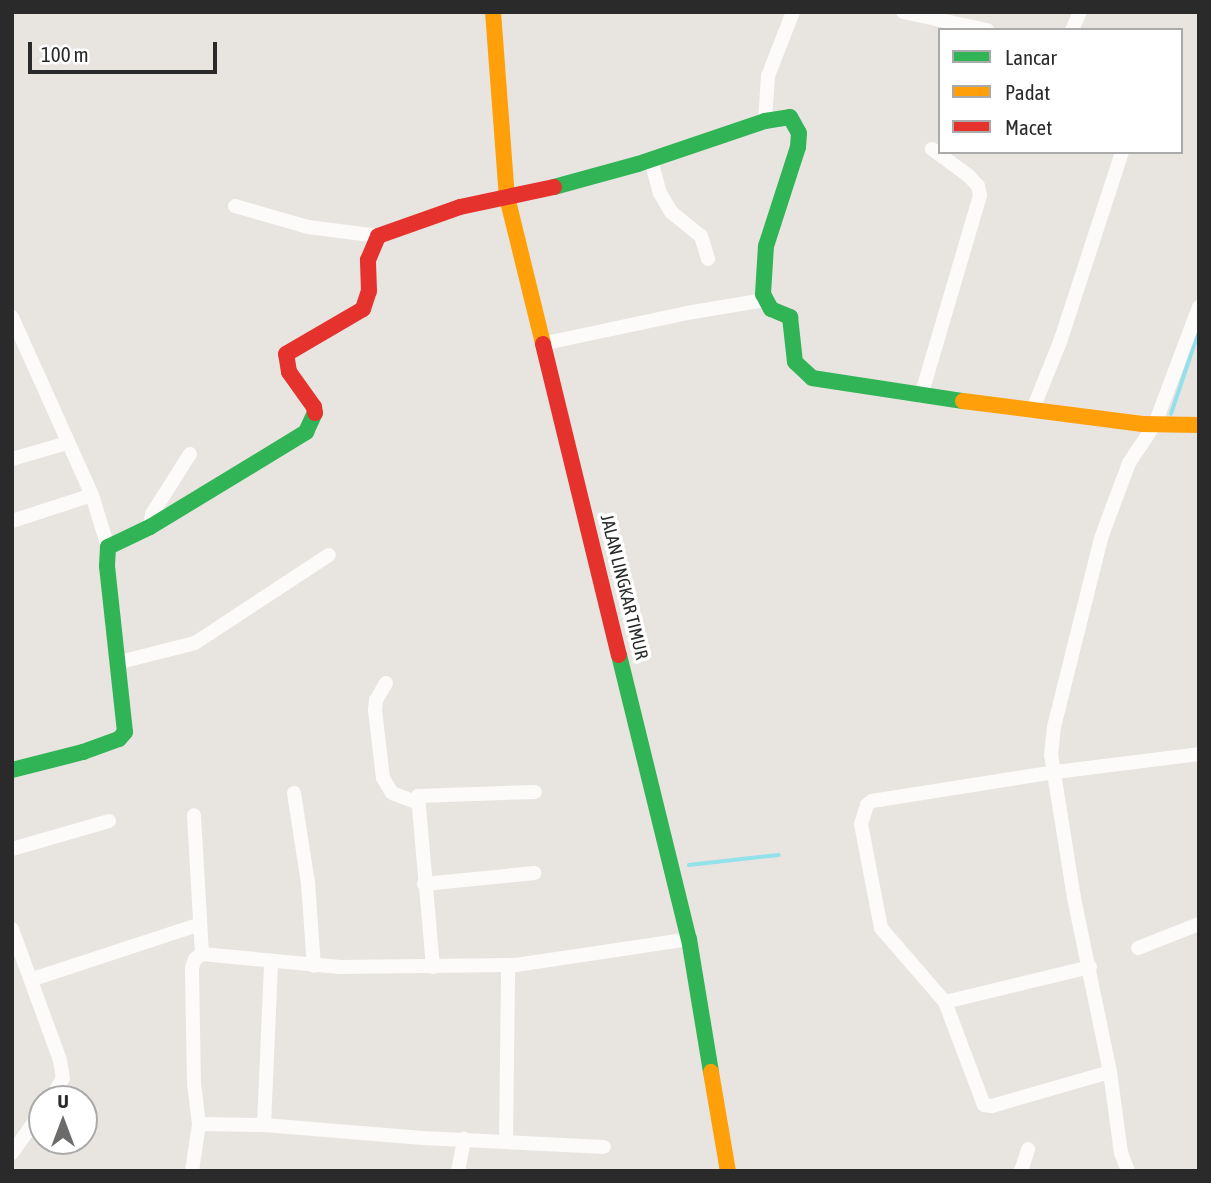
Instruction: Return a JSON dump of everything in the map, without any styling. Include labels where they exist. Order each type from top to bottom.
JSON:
[{"type":"main road","name":"JALAN LINGKAR TIMUR","points":[[493,12],[507,197],[546,343],[689,939],[727,1171]]},
{"type":"main road","points":[[12,770],[119,739],[125,732],[120,662],[107,566],[108,547],[150,527],[306,432],[315,415],[314,407],[289,372],[286,354],[290,349],[354,317],[363,309],[369,291],[368,260],[379,236],[450,210],[651,160],[765,121],[790,117],[795,121],[799,133],[798,147],[766,246],[763,274],[765,300],[771,309],[790,317],[795,362],[812,378],[921,396],[1155,425],[1199,425]]},
{"type":"street","points":[[765,121],[768,76],[793,12]]},
{"type":"street","points":[[903,12],[978,28]]},
{"type":"street","points":[[1073,28],[1080,12]]},
{"type":"street","points":[[932,149],[938,153]]},
{"type":"street","points":[[921,396],[980,195],[978,186],[969,176],[939,154]]},
{"type":"street","points":[[1032,409],[1060,342],[1121,154]]},
{"type":"street","points":[[651,160],[660,193],[671,212],[701,236],[708,259]]},
{"type":"street","points":[[235,206],[308,227],[379,236]]},
{"type":"street","points":[[546,343],[765,300]]},
{"type":"street","points":[[1128,1171],[1121,1153],[1110,1072],[1074,898],[1051,755],[1054,727],[1101,538],[1129,463],[1155,425],[1199,307]]},
{"type":"street","points":[[12,317],[92,495],[108,547]]},
{"type":"street","points":[[12,459],[67,443]]},
{"type":"street","points":[[150,527],[152,514],[190,454]]},
{"type":"street","points":[[12,521],[92,495]]},
{"type":"street","points":[[120,662],[195,643],[329,555]]},
{"type":"street","points":[[386,683],[376,700],[375,710],[383,778],[392,793],[416,802]]},
{"type":"street","points":[[1110,1072],[992,1106],[984,1105],[945,1002],[881,928],[861,824],[867,805],[872,801],[1055,772],[1199,754]]},
{"type":"street","points":[[433,967],[416,802],[421,794],[535,792]]},
{"type":"street","points":[[294,793],[308,883],[314,965]]},
{"type":"street","points":[[194,815],[202,954]]},
{"type":"street","points":[[12,849],[109,821]]},
{"type":"street","points":[[424,884],[534,873]]},
{"type":"street","points":[[1138,948],[1199,924]]},
{"type":"street","points":[[33,979],[200,925]]},
{"type":"street","points":[[12,929],[33,979],[62,1069],[59,1085]]},
{"type":"street","points":[[192,1171],[199,1124],[194,1085],[192,968],[195,960],[202,954],[271,963],[314,965],[508,965],[689,939]]},
{"type":"street","points":[[264,1125],[271,963]]},
{"type":"street","points":[[506,1140],[508,965]]},
{"type":"street","points":[[945,1002],[1090,967]]},
{"type":"street","points":[[199,1124],[264,1125],[604,1147]]},
{"type":"street","points":[[12,1153],[28,1131]]},
{"type":"street","points":[[458,1171],[464,1139]]},
{"type":"street","points":[[1021,1171],[1028,1149]]},
{"type":"waterway","points":[[1171,414],[1199,331]]},
{"type":"waterway","points":[[689,865],[778,855]]},
{"type":"traffic: fast","points":[[554,187],[638,164],[765,121],[790,117],[799,133],[798,147],[766,246],[763,294],[771,309],[790,317],[795,362],[812,378],[963,401]]},
{"type":"traffic: fast","points":[[12,770],[83,752],[119,739],[125,732],[107,566],[108,547],[150,527],[306,432],[315,413]]},
{"type":"traffic: fast","points":[[619,655],[689,939],[711,1072]]},
{"type":"traffic: slow","points":[[493,12],[507,197],[543,344]]},
{"type":"traffic: slow","points":[[963,401],[1143,424],[1199,425]]},
{"type":"traffic: slow","points":[[711,1072],[728,1171]]},
{"type":"traffic: jam","points":[[315,413],[314,407],[289,372],[286,354],[363,309],[369,291],[368,260],[378,236],[460,207],[554,187]]},
{"type":"traffic: jam","points":[[543,344],[619,655]]}]
